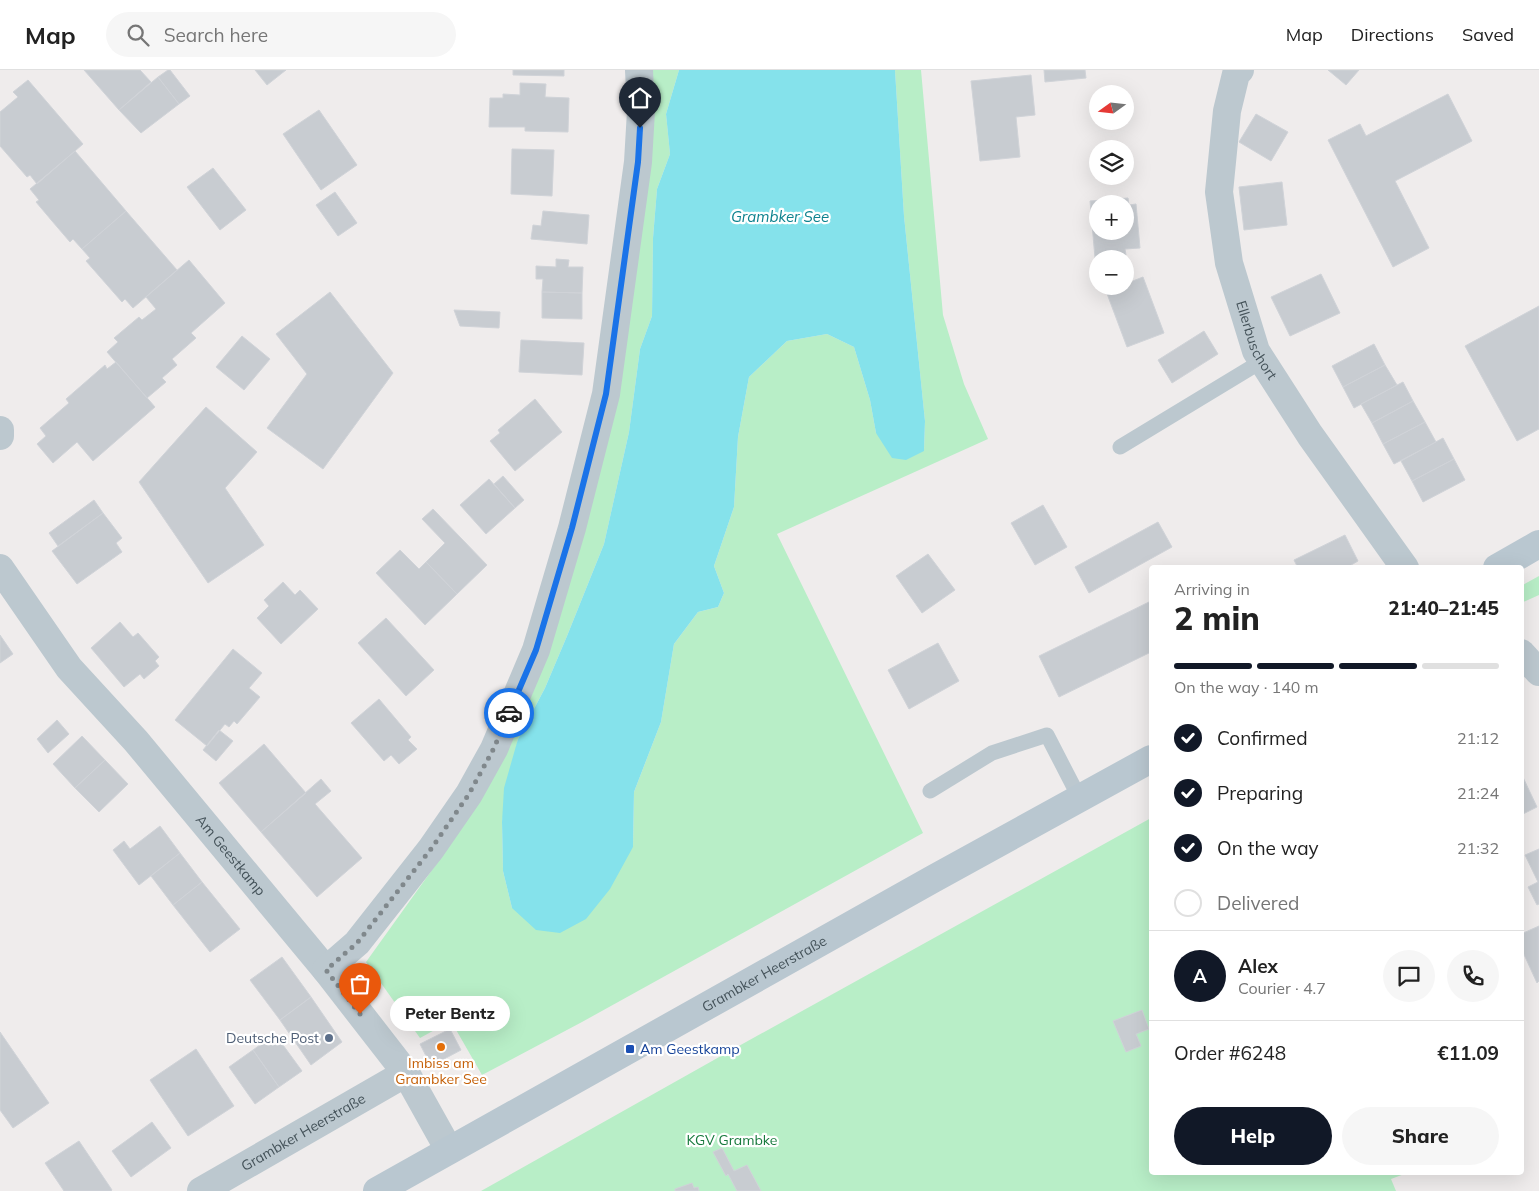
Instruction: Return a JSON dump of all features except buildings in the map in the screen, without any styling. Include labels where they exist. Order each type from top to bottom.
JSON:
[{"type":"main road","points":[[1501,565],[1539,544]]},
{"type":"main road","name":"Grambker Heerstraße","points":[[377,1191],[1149,760]]},
{"type":"street","points":[[326,970],[357,943],[431,849],[469,794],[494,748],[536,650],[572,528],[606,394],[638,162],[641,111],[639,70]]},
{"type":"street","name":"Ellerbuschort","points":[[1236,71],[1227,111],[1219,192],[1229,263],[1256,350],[1310,434],[1403,565]]},
{"type":"street","points":[[0,430],[0,436]]},
{"type":"street","name":"Am Geestkamp","points":[[0,568],[69,668],[136,741],[326,970],[406,1073],[448,1150]]},
{"type":"street","points":[[1524,657],[1539,672]]},
{"type":"street","name":"Grambker Heerstraße","points":[[201,1191],[406,1073]]},
{"type":"lane","points":[[1120,447],[1262,361]]},
{"type":"lane","points":[[930,792],[992,753],[1046,735],[1080,799]]},
{"type":"green space","points":[[652,70],[679,70],[666,114],[670,154],[657,189],[653,238],[652,316],[640,349],[629,432],[604,544],[545,688],[518,739],[502,822],[503,871],[512,908],[633,847],[634,792],[661,722],[674,644],[698,612],[718,607],[724,593],[714,566],[734,507],[738,437],[749,377],[787,341],[827,334],[854,347],[870,400],[876,433],[924,451],[925,421],[904,216],[895,70],[921,70],[943,315],[964,384],[988,439],[777,534],[923,833],[582,1022],[482,1075],[451,1021],[420,1038],[366,962],[442,856],[534,680],[651,154]]},
{"type":"green space","points":[[1539,576],[1539,595],[1524,602],[1524,584]]},
{"type":"green space","name":"KGV Grambke","points":[[1149,819],[1149,1175],[1402,1175],[1391,1179],[1396,1191],[481,1191]]},
{"type":"water","name":"Grambker See","points":[[679,70],[895,70],[904,216],[925,421],[924,451],[906,460],[892,458],[876,433],[870,400],[854,347],[827,334],[787,341],[749,377],[738,437],[734,507],[714,566],[724,593],[718,607],[698,612],[674,644],[661,722],[634,792],[633,847],[610,889],[586,919],[560,933],[536,930],[512,908],[503,871],[502,822],[504,788],[518,739],[545,688],[604,544],[629,432],[640,349],[652,316],[653,238],[657,189],[670,154],[666,114]]},
{"type":"way so far","points":[[360,1014],[326,970],[357,943],[431,849],[469,794],[494,748],[509,713]]},
{"type":"place","name":"Peter Bentz","points":[[360,1014]]},
{"type":"place","name":"Deutsche Post","points":[[329,1038]]},
{"type":"place","name":"Imbiss am Grambker See","points":[[441,1047]]},
{"type":"place","name":"Am Geestkamp","points":[[630,1049]]},
{"type":"route","points":[[509,713],[536,650],[572,528],[606,394],[638,162],[640,128]]}]
